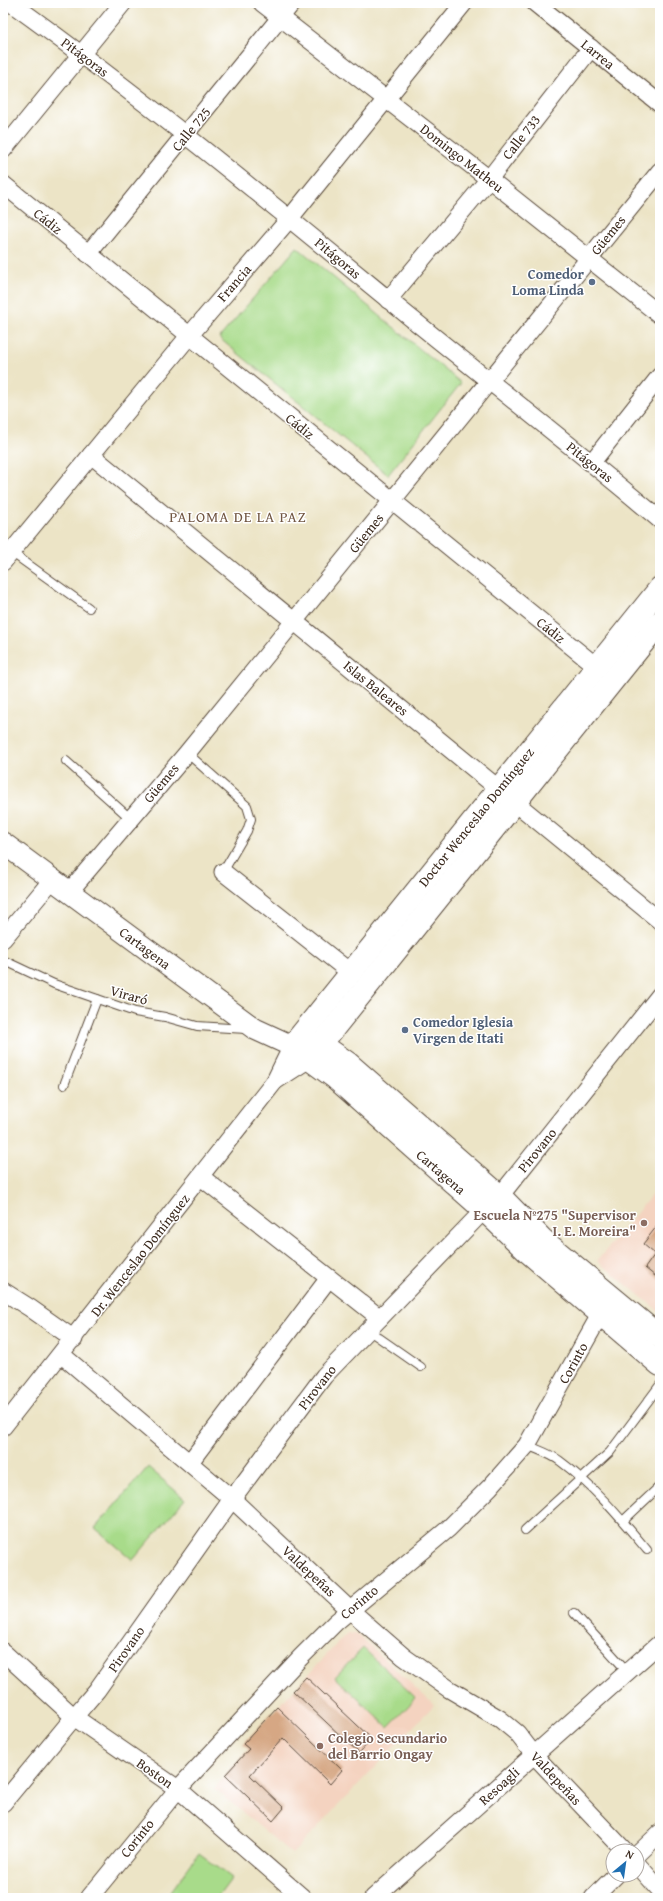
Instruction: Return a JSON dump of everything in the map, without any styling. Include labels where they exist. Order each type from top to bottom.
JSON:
[{"type":"main road","name":"Doctor Wenceslao Domínguez","points":[[315,1051],[507,795],[597,667],[660,588]]},
{"type":"main road","name":"Doctor Wenceslao Domínguez","points":[[292,1046],[351,973],[660,622]]},
{"type":"main road","name":"Cartagena","points":[[292,1046],[315,1051],[334,1077],[492,1203],[542,1239],[660,1337]]},
{"type":"main road","name":"Cartagena","points":[[492,1203],[528,1252],[660,1365]]},
{"type":"street","name":"Pitágoras","points":[[12,3],[82,54],[186,134],[488,381],[592,462],[660,520]]},
{"type":"street","points":[[3,150],[123,3]]},
{"type":"street","name":"Domingo Matheu","points":[[262,3],[489,179],[660,315]]},
{"type":"street","name":"Calle 725","points":[[88,254],[292,3]]},
{"type":"street","name":"Francia","points":[[5,559],[189,336],[290,218],[464,3]]},
{"type":"street","name":"Larrea","points":[[535,3],[660,104]]},
{"type":"street","name":"Calle 733","points":[[388,300],[489,179],[591,48]]},
{"type":"street","name":"Güemes","points":[[69,892],[187,753],[660,171]]},
{"type":"street","name":"Cádiz","points":[[3,184],[597,667]]},
{"type":"street","points":[[592,462],[660,376]]},
{"type":"street","name":"Islas Baleares","points":[[91,455],[660,921]]},
{"type":"street","name":"Cartagena","points":[[3,843],[255,1029],[292,1046]]},
{"type":"street","points":[[223,872],[351,973]]},
{"type":"street","points":[[3,939],[52,880]]},
{"type":"street","name":"Pirovano","points":[[3,1804],[74,1716],[97,1690],[232,1499],[324,1376],[492,1203],[660,995]]},
{"type":"street","name":"Dr. Wenceslao Domínguez","points":[[3,1427],[74,1339],[275,1081],[292,1046]]},
{"type":"street","name":"Dr. Wenceslao Domínguez","points":[[275,1081],[315,1051]]},
{"type":"street","points":[[201,1177],[380,1318]]},
{"type":"street","points":[[190,1462],[329,1278]]},
{"type":"street","points":[[3,1291],[74,1339]]},
{"type":"street","name":"Corinto","points":[[88,1898],[178,1789],[300,1658],[350,1610],[448,1528],[490,1488],[527,1445],[600,1315],[614,1298]]},
{"type":"street","name":"Valdepeñas","points":[[62,1354],[232,1499],[350,1610],[404,1657],[449,1689],[500,1719],[517,1733],[534,1755],[617,1843]]},
{"type":"street","name":"Resoagli","points":[[373,1898],[660,1643]]},
{"type":"street","name":"Boston","points":[[3,1652],[74,1716],[178,1789],[303,1898]]},
{"type":"street","points":[[645,1847],[660,1833]]},
{"type":"street","points":[[645,1873],[660,1890]]},
{"type":"street","points":[[593,1898],[608,1883]]},
{"type":"lane","points":[[5,559],[89,608]]},
{"type":"lane","points":[[187,753],[247,806],[251,819],[247,831],[223,872]]},
{"type":"lane","points":[[66,761],[130,819]]},
{"type":"lane","name":"Viraró","points":[[3,960],[54,984],[135,1012],[165,1017],[198,1026],[255,1029]]},
{"type":"lane","points":[[64,1085],[97,999]]},
{"type":"lane","points":[[368,1330],[421,1367]]},
{"type":"lane","points":[[525,1530],[610,1452],[660,1385]]},
{"type":"lane","points":[[527,1445],[559,1460],[581,1478],[623,1521],[647,1550]]},
{"type":"lane","points":[[623,1521],[660,1486]]},
{"type":"lane","points":[[574,1613],[628,1672]]},
{"type":"shaded area","name":"Escuela Nº275 \"Supervisor I. E. Moreira\"","points":[[660,1185],[660,1312],[597,1261]]},
{"type":"shaded area","name":"Colegio Secundario del Barrio Ongay","points":[[347,1633],[358,1634],[434,1705],[292,1854],[214,1788],[249,1750],[243,1744]]},
{"type":"green space","points":[[297,247],[461,383],[388,475],[219,338]]},
{"type":"green space","points":[[148,1467],[185,1499],[133,1560],[95,1528]]},
{"type":"green space","points":[[363,1648],[416,1698],[388,1727],[335,1677]]},
{"type":"green space","points":[[199,1853],[232,1878],[217,1898],[166,1898]]},
{"type":"building","points":[[660,1222],[660,1280],[645,1268],[655,1254],[643,1244]]},
{"type":"building","points":[[306,1677],[372,1739],[359,1753],[293,1691]]},
{"type":"building","name":"Colegio Secundario del Barrio Ongay","points":[[277,1707],[342,1770],[330,1784],[283,1738],[250,1775],[284,1808],[273,1821],[225,1775],[249,1749],[243,1744]]},
{"type":"place","name":"Comedor Loma Linda","points":[[592,282]]},
{"type":"place","name":"Comedor Iglesia Virgen de Itati","points":[[405,1030]]},
{"type":"place","name":"Escuela Nº275 \"Supervisor I. E. Moreira\"","points":[[644,1223]]},
{"type":"place","name":"Colegio Secundario del Barrio Ongay","points":[[320,1746]]},
{"type":"district","name":"PALOMA DE LA PAZ","points":[[238,517]]}]
